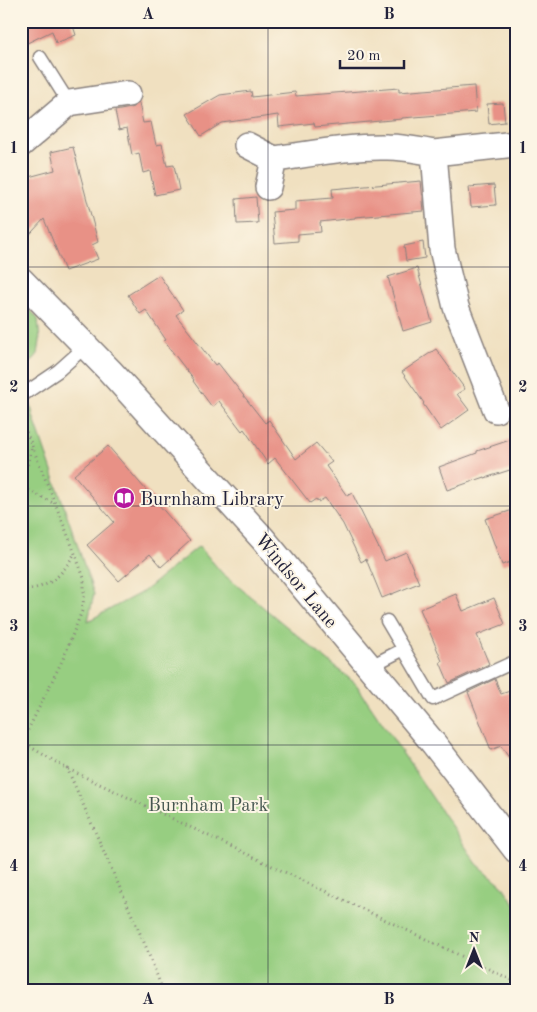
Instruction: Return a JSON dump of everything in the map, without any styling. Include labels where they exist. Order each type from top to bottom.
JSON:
[{"type":"street","points":[[21,144],[69,103],[128,94]]},
{"type":"street","points":[[247,145],[274,159],[338,150],[379,147],[434,153],[516,144]]},
{"type":"street","points":[[434,153],[442,249],[456,307],[496,410]]},
{"type":"street","points":[[268,187],[274,159]]},
{"type":"street","name":"Windsor Lane","points":[[21,280],[110,370],[263,538],[434,744],[516,850]]},
{"type":"lane","points":[[40,57],[69,103]]},
{"type":"lane","points":[[21,396],[58,371],[86,346]]},
{"type":"lane","points":[[387,621],[433,699],[516,661]]},
{"type":"lane","points":[[369,667],[404,649]]},
{"type":"path","points":[[21,412],[23,424],[84,578],[82,611],[63,659],[22,742],[66,768],[516,984]]},
{"type":"path","points":[[21,472],[25,470],[28,464],[32,446]]},
{"type":"path","points":[[21,484],[30,491],[56,504]]},
{"type":"path","points":[[21,590],[34,589],[48,584],[62,573],[75,553]]},
{"type":"path","points":[[66,768],[146,947],[163,991]]},
{"type":"path","points":[[501,991],[516,984]]},
{"type":"green space","name":"Burnham Park","points":[[21,299],[38,319],[40,341],[38,354],[24,371],[33,416],[94,594],[88,621],[144,591],[199,546],[222,573],[356,684],[477,864],[502,885],[516,906],[516,991],[21,991]]},
{"type":"building","points":[[21,21],[75,21],[72,23],[76,35],[56,43],[52,31],[21,46]]},
{"type":"building","points":[[474,86],[476,112],[315,127],[314,123],[279,127],[278,115],[222,123],[201,136],[187,114],[220,95],[251,91],[252,97],[295,92],[296,96],[399,88],[399,92]]},
{"type":"building","points":[[139,103],[143,123],[151,122],[156,145],[162,144],[167,166],[174,165],[179,190],[155,195],[150,171],[143,173],[139,153],[132,155],[127,128],[119,130],[115,111],[131,108]]},
{"type":"building","points":[[503,103],[505,122],[489,124],[487,104]]},
{"type":"building","points":[[73,147],[98,242],[92,245],[98,259],[65,271],[44,219],[21,244],[21,179],[55,170],[51,152]]},
{"type":"building","points":[[421,181],[424,211],[320,222],[321,232],[298,234],[298,241],[275,243],[272,212],[295,210],[295,201],[333,198],[332,189]]},
{"type":"building","points":[[494,185],[496,205],[471,207],[469,187]]},
{"type":"building","points":[[256,197],[258,223],[237,224],[236,199]]},
{"type":"building","points":[[423,242],[425,258],[406,261],[404,246]]},
{"type":"building","points":[[417,268],[432,322],[403,331],[388,277]]},
{"type":"building","points":[[159,275],[183,310],[176,315],[215,365],[218,363],[265,423],[269,420],[296,459],[316,443],[332,462],[326,466],[347,496],[352,493],[385,561],[406,552],[419,583],[382,598],[366,559],[361,562],[343,524],[325,498],[318,502],[316,499],[310,503],[275,458],[268,464],[244,429],[242,431],[219,401],[212,407],[164,341],[166,340],[146,310],[140,314],[128,295]]},
{"type":"building","points":[[436,349],[465,389],[457,394],[469,410],[441,430],[402,372]]},
{"type":"building","points":[[516,438],[516,468],[447,490],[439,467],[477,453],[477,451]]},
{"type":"building","name":"Burnham Library","points":[[108,446],[190,541],[161,567],[150,554],[119,581],[87,545],[114,522],[74,475]]},
{"type":"building","points":[[516,509],[516,560],[502,565],[485,519]]},
{"type":"building","points":[[456,594],[463,611],[494,598],[505,624],[477,635],[489,664],[449,683],[440,662],[442,661],[420,609]]},
{"type":"building","points":[[495,679],[501,694],[516,689],[516,768],[501,746],[491,750],[468,692]]},
{"type":"place","name":"Burnham Library","points":[[124,498]]}]
